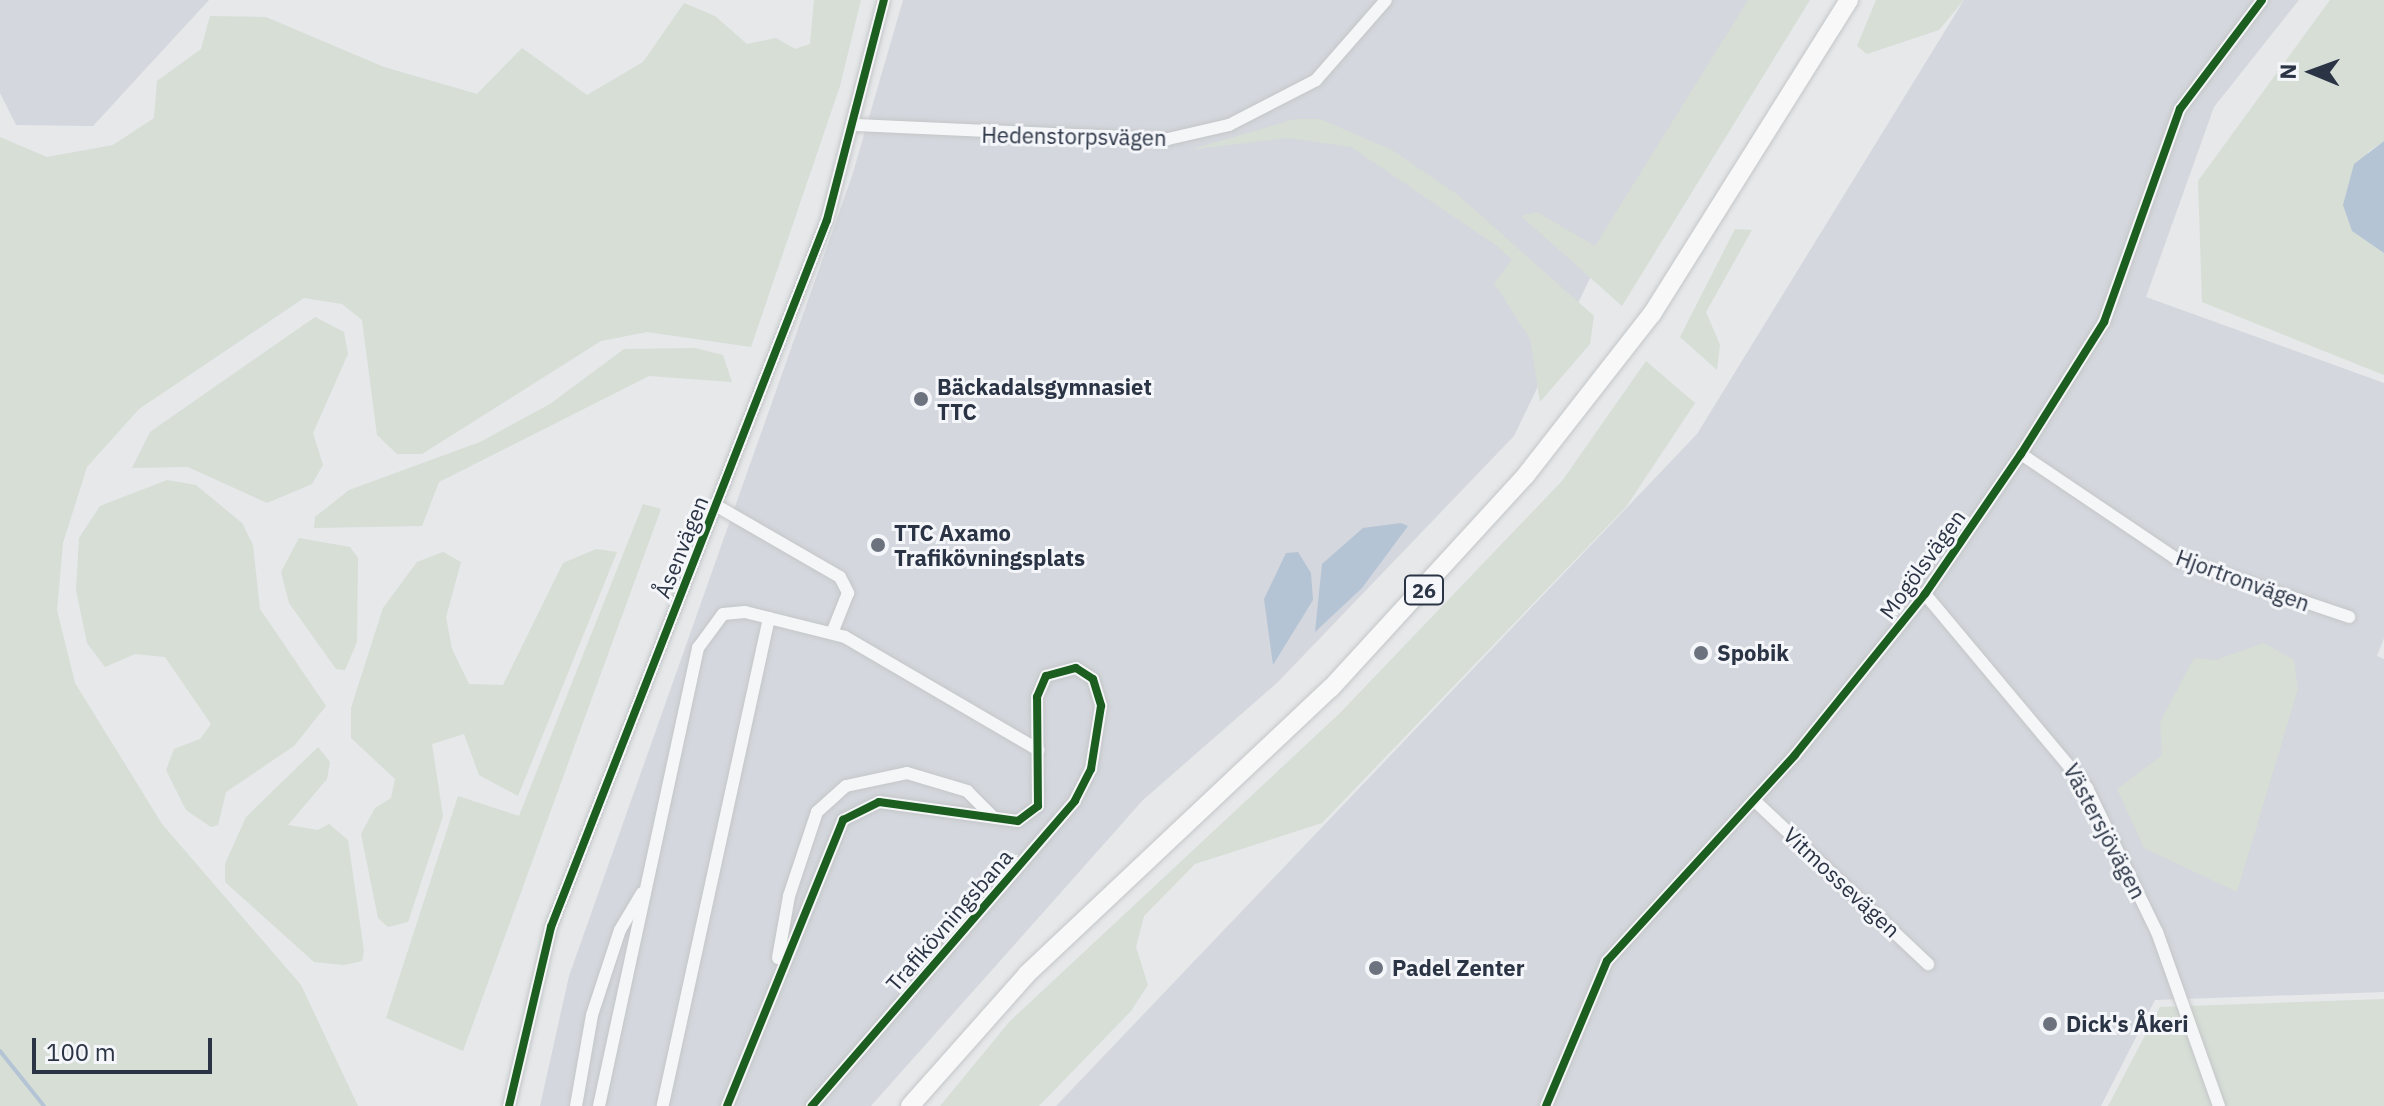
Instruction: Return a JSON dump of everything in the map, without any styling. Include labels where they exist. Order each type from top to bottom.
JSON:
[{"type":"highway","name":"26","points":[[898,1106],[1020,968],[1380,623],[1518,469],[1687,244],[1836,0]]},
{"type":"highway","name":"26","points":[[910,1106],[1027,974],[1331,688],[1571,421],[1704,238],[1849,0]]},
{"type":"street","name":"Åsenvägen","points":[[509,1106],[551,927],[717,506],[856,125],[884,0]]},
{"type":"street","name":"Hedenstorpsvägen","points":[[856,125],[1168,139],[1214,129],[1316,80],[1386,0]]},
{"type":"street","name":"Mogölsvägen","points":[[1546,1106],[1607,961],[1755,801],[1925,594],[2021,454],[2104,322],[2180,109],[2262,0]]},
{"type":"street","name":"Hjortronvägen","points":[[2021,454],[2175,558],[2349,617]]},
{"type":"street","points":[[717,506],[840,577],[848,593],[832,633]]},
{"type":"street","name":"Västersjövägen","points":[[1925,594],[2087,788],[2157,932],[2219,1106]]},
{"type":"street","points":[[599,1106],[708,626],[723,614],[769,618],[832,633],[1038,750]]},
{"type":"street","points":[[663,1106],[769,618]]},
{"type":"street","name":"Trafikövningsbana","points":[[727,1106],[843,820],[879,802],[1018,821],[1038,806],[1037,697],[1046,676],[1076,668],[1093,679],[1101,706],[1091,769],[1075,801],[812,1106]]},
{"type":"street","name":"Trafikövningsbana","points":[[773,987],[789,896],[817,812],[846,786],[907,773],[967,791],[992,816]]},
{"type":"street","name":"Vitmossevägen","points":[[1755,801],[1928,964]]},
{"type":"street","points":[[576,1106],[592,1015],[620,930],[648,884]]},
{"type":"shaded area","points":[[0,0],[209,0],[93,126],[16,125],[0,93]]},
{"type":"shaded area","points":[[814,0],[861,0],[840,86],[751,347],[647,332],[601,341],[422,454],[397,454],[377,435],[362,320],[342,304],[304,298],[139,409],[87,467],[63,543],[57,610],[75,683],[162,824],[301,985],[358,1106],[0,1106],[0,137],[47,157],[113,145],[154,118],[157,81],[201,49],[210,16],[266,17],[384,67],[477,94],[522,48],[587,95],[643,62],[684,3],[715,16],[747,44],[776,38],[795,49],[810,44]]},
{"type":"shaded area","points":[[903,0],[1754,0],[1593,272],[1514,436],[1277,683],[1143,800],[871,1106],[540,1106],[569,976],[852,176]]},
{"type":"shaded area","points":[[1748,0],[1810,0],[1622,306],[1521,216],[1537,212],[1595,246]]},
{"type":"shaded area","points":[[1876,0],[1964,0],[1939,30],[1867,54],[1857,46]]},
{"type":"shaded area","points":[[1964,0],[2299,0],[2214,107],[2146,297],[2384,383],[2384,638],[2377,656],[2384,659],[2384,992],[2155,1000],[2101,1106],[1056,1106],[1697,434]]},
{"type":"shaded area","points":[[2330,0],[2384,0],[2384,141],[2368,152],[2384,253],[2384,375],[2202,302],[2198,181]]},
{"type":"shaded area","points":[[1295,119],[1320,119],[1392,150],[1458,195],[1594,316],[1590,344],[1540,402],[1530,339],[1494,283],[1512,260],[1497,246],[1351,147],[1288,138],[1189,150]]},
{"type":"shaded area","points":[[1735,229],[1752,230],[1706,312],[1720,345],[1717,370],[1680,337]]},
{"type":"shaded area","points":[[315,317],[344,332],[348,354],[313,433],[323,465],[312,484],[267,503],[188,467],[132,468],[150,432]]},
{"type":"shaded area","points":[[695,348],[723,355],[732,382],[649,376],[439,482],[422,526],[314,528],[315,517],[349,490],[480,442],[550,404],[624,349]]},
{"type":"shaded area","points":[[1646,361],[1695,403],[1626,507],[1322,823],[1195,864],[1144,916],[1136,947],[1148,985],[1131,1011],[1039,1106],[940,1106],[1010,1021],[1339,714],[1562,481]]},
{"type":"shaded area","points":[[167,480],[196,485],[242,523],[253,545],[260,609],[326,706],[294,746],[226,792],[218,825],[211,827],[186,810],[166,770],[174,749],[200,739],[211,724],[165,657],[135,654],[105,667],[87,643],[76,590],[79,538],[100,506]]},
{"type":"shaded area","points":[[643,504],[661,509],[463,1051],[386,1018],[458,796],[519,816]]},
{"type":"shaded area","points":[[299,538],[350,547],[358,558],[357,642],[345,670],[336,669],[289,603],[281,572]]},
{"type":"shaded area","points":[[596,549],[617,552],[518,796],[479,775],[464,734],[432,744],[443,816],[408,922],[388,927],[378,918],[361,834],[375,808],[391,798],[395,779],[351,738],[351,708],[383,608],[417,562],[443,552],[461,562],[446,617],[452,649],[469,684],[503,685],[563,563]]},
{"type":"shaded area","points":[[2264,643],[2294,660],[2298,689],[2237,892],[2144,848],[2117,789],[2162,755],[2160,722],[2194,658],[2216,660]]},
{"type":"shaded area","points":[[318,747],[330,762],[327,779],[288,825],[318,830],[329,824],[348,840],[364,951],[362,961],[344,965],[314,962],[225,882],[225,864],[246,817]]},
{"type":"shaded area","points":[[2384,999],[2384,1106],[2108,1106],[2160,1007]]},
{"type":"water","points":[[2384,141],[2384,253],[2352,231],[2343,205],[2354,164]]},
{"type":"water","points":[[1401,523],[1408,526],[1362,588],[1315,632],[1322,564],[1363,528]]},
{"type":"water","points":[[1298,552],[1311,573],[1313,600],[1273,665],[1264,599],[1286,553]]},
{"type":"waterway","points":[[0,1051],[44,1106]]},
{"type":"cycle path","points":[[509,1106],[551,927],[827,220],[884,0]]},
{"type":"cycle path","points":[[1546,1106],[1607,961],[1795,755],[1925,594],[2021,454],[2104,322],[2180,109],[2262,0]]},
{"type":"cycle path","points":[[727,1106],[843,820],[879,802],[1018,821],[1038,806],[1037,697],[1046,676],[1076,668],[1093,679],[1101,706],[1091,769],[1075,801],[812,1106]]},
{"type":"place","name":"Bäckadalsgymnasiet TTC","points":[[921,399]]},
{"type":"place","name":"TTC Axamo Trafikövningsplats","points":[[878,545]]},
{"type":"place","name":"Spobik","points":[[1701,653]]},
{"type":"place","name":"Padel Zenter","points":[[1376,968]]},
{"type":"place","name":"Dick's Åkeri","points":[[2050,1024]]}]
